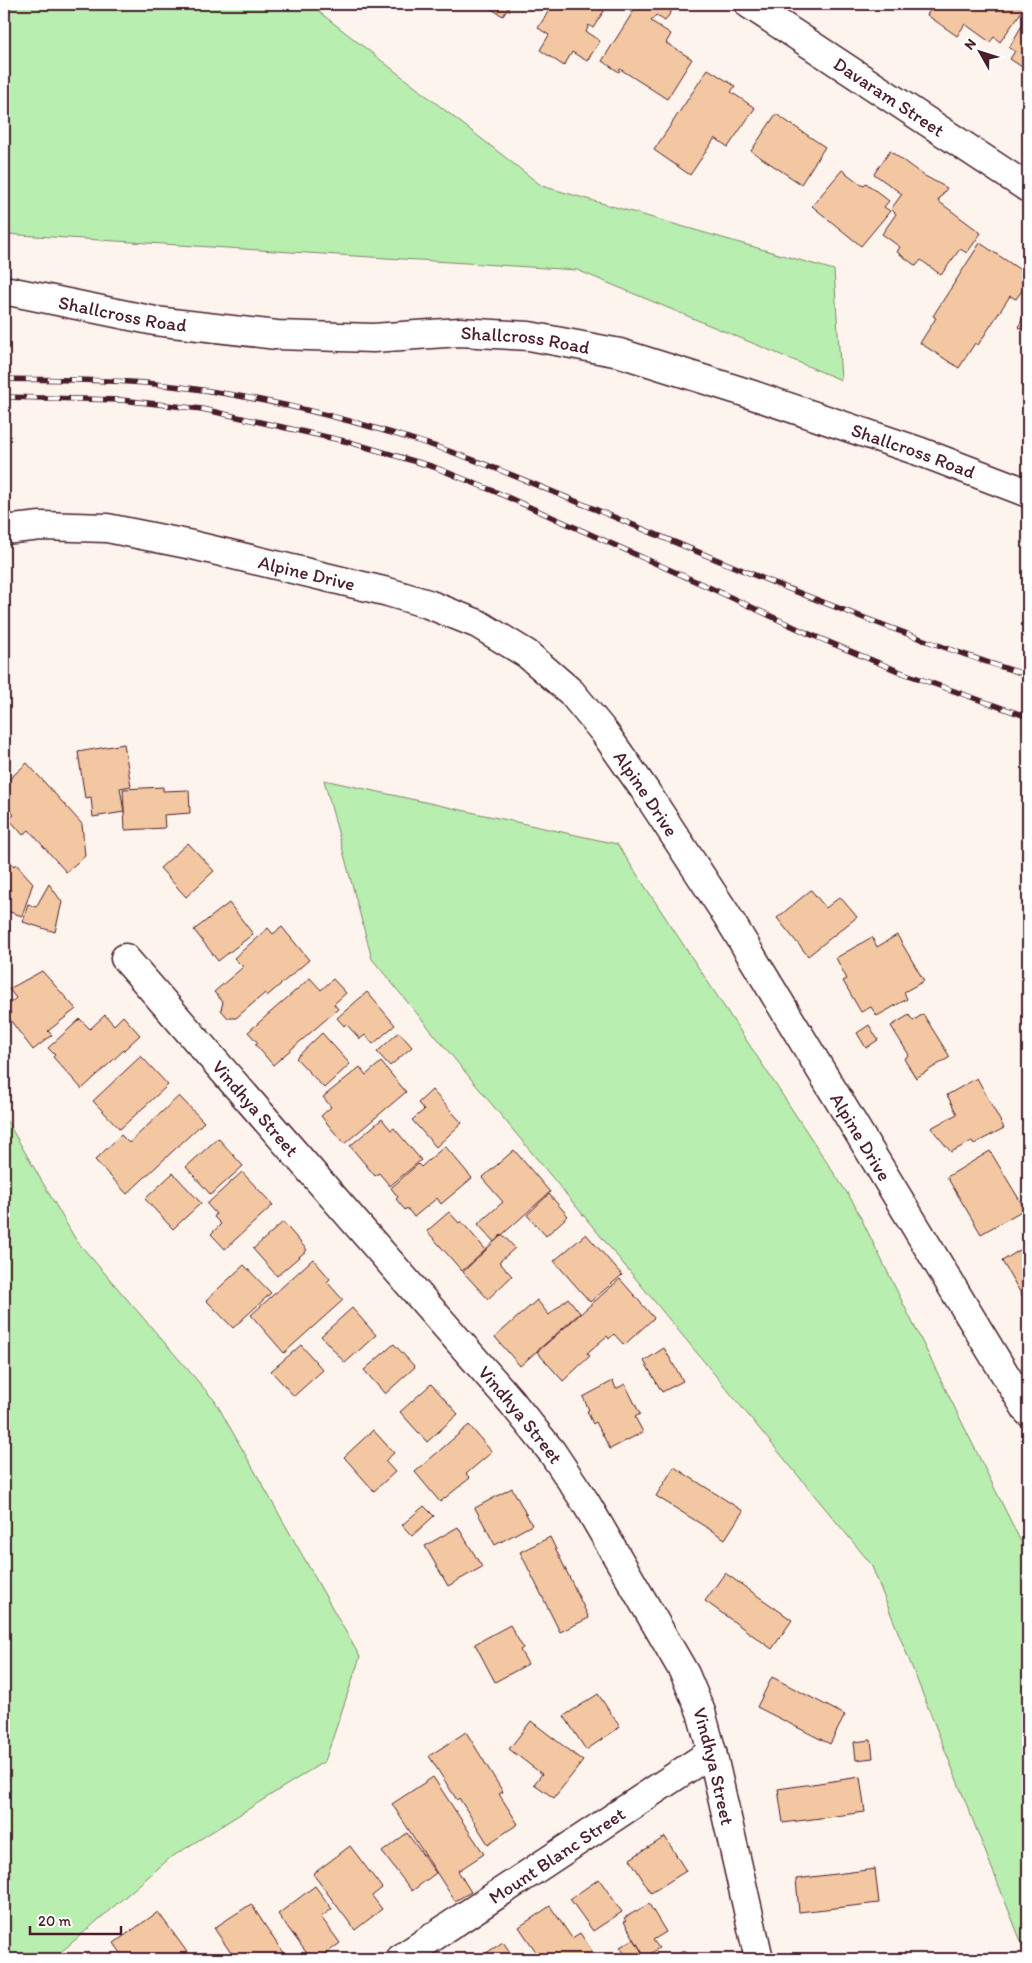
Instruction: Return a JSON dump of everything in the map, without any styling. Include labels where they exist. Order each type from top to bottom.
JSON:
[{"type":"street","name":"Davaram Street","points":[[749,4],[1028,188]]},
{"type":"street","name":"Shallcross Road","points":[[4,290],[155,321],[277,335],[373,338],[460,332],[528,336],[620,353],[781,404],[921,452],[1028,493]]},
{"type":"street","name":"Alpine Drive","points":[[4,530],[41,526],[107,528],[388,592],[428,604],[478,624],[527,654],[571,692],[604,732],[644,789],[726,914],[1028,1412]]},
{"type":"street","name":"Vindhya Street","points":[[125,958],[504,1393],[552,1452],[586,1503],[685,1674],[701,1712],[760,1959]]},
{"type":"street","name":"Mount Blanc Street","points":[[400,1959],[712,1752]]},
{"type":"green space","points":[[4,4],[314,4],[318,11],[542,186],[834,270],[841,380],[577,270],[4,234]]},
{"type":"green space","points":[[324,780],[617,844],[853,1202],[1028,1556],[1028,1959],[871,1564],[372,959]]},
{"type":"green space","points":[[4,1116],[76,1240],[215,1401],[360,1657],[325,1761],[170,1858],[53,1959],[4,1959]]},
{"type":"building","points":[[483,4],[511,4],[503,16]]},
{"type":"building","points":[[553,4],[604,4],[607,6],[593,28],[589,25],[586,32],[600,41],[587,61],[572,52],[564,66],[540,50],[549,35],[538,28]]},
{"type":"building","points":[[638,4],[676,4],[665,21],[656,15],[651,21],[671,34],[666,43],[692,59],[667,99],[620,69],[619,72],[602,61]]},
{"type":"building","points":[[934,4],[1027,4],[1000,42],[994,37],[990,42],[965,24],[957,36],[927,15]]},
{"type":"building","points":[[1028,15],[1028,71],[1010,59],[1015,51],[1009,48]]},
{"type":"building","points":[[708,69],[735,86],[731,92],[755,108],[728,147],[715,138],[690,175],[654,150]]},
{"type":"building","points":[[776,114],[825,147],[801,184],[751,151]]},
{"type":"building","points":[[890,151],[923,175],[947,188],[938,201],[981,233],[967,253],[960,249],[941,275],[921,260],[916,266],[897,252],[900,247],[882,234],[896,214],[891,209],[902,194],[874,174]]},
{"type":"building","points":[[842,170],[863,186],[866,183],[889,201],[884,207],[890,211],[861,246],[812,206]]},
{"type":"building","points":[[980,243],[1028,275],[1028,282],[1016,299],[1010,296],[978,345],[975,343],[959,368],[920,343],[936,318],[933,316]]},
{"type":"building","points":[[1028,310],[1028,333],[1018,327]]},
{"type":"building","points":[[124,744],[131,786],[120,788],[124,812],[93,817],[91,797],[85,798],[78,752]]},
{"type":"building","points":[[27,763],[82,824],[85,856],[66,872],[29,830],[23,835],[9,819],[14,815],[4,803],[4,784]]},
{"type":"building","points":[[163,787],[163,791],[189,790],[190,813],[164,815],[165,828],[125,830],[123,789]]},
{"type":"building","points":[[188,843],[214,871],[186,897],[160,868]]},
{"type":"building","points":[[4,854],[33,883],[22,916],[4,910]]},
{"type":"building","points":[[49,884],[62,902],[55,932],[23,922],[28,904],[36,907]]},
{"type":"building","points":[[811,890],[826,908],[840,897],[857,917],[808,956],[777,918]]},
{"type":"building","points":[[229,903],[253,934],[218,961],[194,930]]},
{"type":"building","points":[[282,927],[309,960],[267,996],[265,993],[236,1018],[228,1018],[221,1010],[223,1002],[214,992],[243,967],[234,958],[268,928],[273,934]]},
{"type":"building","points":[[897,935],[924,981],[904,992],[907,999],[877,1016],[871,1007],[861,1012],[843,981],[847,979],[836,958],[872,937],[877,947]]},
{"type":"building","points":[[42,971],[76,1009],[48,1031],[52,1035],[33,1050],[4,1012],[4,1008],[16,998],[9,989]]},
{"type":"building","points":[[310,978],[321,990],[333,979],[346,993],[334,1004],[338,1009],[273,1065],[255,1044],[258,1043],[248,1032]]},
{"type":"building","points":[[367,992],[395,1025],[373,1044],[365,1035],[360,1039],[346,1024],[344,1026],[337,1018]]},
{"type":"building","points":[[923,1014],[950,1057],[916,1078],[904,1059],[909,1055],[891,1026],[909,1015],[913,1021]]},
{"type":"building","points":[[105,1015],[114,1025],[123,1016],[140,1035],[82,1089],[53,1057],[55,1055],[48,1048],[80,1019],[90,1029]]},
{"type":"building","points":[[869,1025],[878,1040],[866,1048],[857,1033]]},
{"type":"building","points":[[399,1032],[412,1047],[390,1066],[377,1052]]},
{"type":"building","points":[[322,1033],[350,1064],[324,1088],[296,1058]]},
{"type":"building","points":[[141,1056],[168,1085],[120,1129],[93,1101]]},
{"type":"building","points":[[381,1062],[406,1092],[344,1144],[321,1116],[331,1107],[323,1097],[360,1067],[366,1075]]},
{"type":"building","points":[[977,1078],[1004,1128],[974,1144],[972,1141],[951,1152],[931,1128],[957,1114],[947,1095]]},
{"type":"building","points":[[432,1090],[462,1123],[436,1147],[412,1120],[424,1110],[418,1103]]},
{"type":"building","points":[[179,1096],[204,1122],[127,1194],[95,1160],[121,1135],[129,1143]]},
{"type":"building","points":[[382,1119],[391,1130],[394,1128],[421,1160],[390,1186],[379,1173],[375,1176],[350,1146]]},
{"type":"building","points":[[218,1138],[243,1166],[211,1195],[186,1167]]},
{"type":"building","points":[[445,1146],[472,1178],[441,1204],[437,1198],[414,1217],[396,1199],[398,1197],[391,1188],[418,1164],[421,1167]]},
{"type":"building","points":[[514,1150],[550,1192],[494,1242],[478,1224],[503,1202],[482,1178]]},
{"type":"building","points":[[990,1151],[1025,1209],[981,1234],[947,1177]]},
{"type":"building","points":[[242,1172],[273,1205],[225,1249],[211,1234],[221,1224],[214,1217],[216,1214],[207,1204]]},
{"type":"building","points":[[173,1173],[201,1203],[173,1229],[145,1199]]},
{"type":"building","points":[[549,1194],[568,1216],[546,1236],[527,1215]]},
{"type":"building","points":[[449,1212],[459,1223],[461,1221],[486,1250],[462,1271],[427,1231]]},
{"type":"building","points":[[283,1222],[307,1250],[277,1276],[253,1249]]},
{"type":"building","points":[[502,1234],[515,1248],[499,1262],[512,1276],[488,1299],[463,1272]]},
{"type":"building","points":[[586,1234],[622,1275],[590,1302],[554,1261]]},
{"type":"building","points":[[1028,1245],[1028,1303],[1027,1304],[1002,1261]]},
{"type":"building","points":[[313,1259],[330,1279],[327,1282],[343,1300],[284,1353],[251,1315]]},
{"type":"building","points":[[244,1265],[271,1293],[233,1328],[206,1300]]},
{"type":"building","points":[[620,1279],[654,1318],[624,1345],[614,1334],[609,1339],[607,1336],[587,1353],[590,1356],[563,1381],[537,1352]]},
{"type":"building","points":[[568,1298],[580,1313],[520,1366],[495,1337],[537,1300],[549,1315]]},
{"type":"building","points":[[352,1308],[376,1335],[345,1363],[321,1336]]},
{"type":"building","points":[[394,1344],[415,1367],[385,1394],[364,1370]]},
{"type":"building","points":[[301,1345],[323,1370],[294,1396],[271,1371]]},
{"type":"building","points":[[664,1348],[683,1381],[662,1392],[644,1361]]},
{"type":"building","points":[[613,1381],[616,1389],[625,1384],[640,1414],[635,1417],[643,1432],[610,1449],[596,1422],[593,1424],[583,1397]]},
{"type":"building","points":[[431,1384],[458,1414],[427,1442],[400,1412]]},
{"type":"building","points":[[469,1425],[492,1452],[466,1474],[470,1478],[440,1502],[415,1472]]},
{"type":"building","points":[[373,1430],[394,1453],[385,1461],[395,1472],[374,1491],[344,1457]]},
{"type":"building","points":[[674,1467],[743,1511],[725,1539],[656,1496]]},
{"type":"building","points":[[512,1488],[532,1525],[495,1545],[475,1508]]},
{"type":"building","points":[[424,1506],[434,1516],[412,1536],[402,1525]]},
{"type":"building","points":[[458,1527],[482,1567],[448,1586],[425,1546]]},
{"type":"building","points":[[550,1537],[589,1618],[560,1632],[520,1552]]},
{"type":"building","points":[[725,1573],[792,1620],[772,1649],[705,1601]]},
{"type":"building","points":[[510,1625],[523,1648],[520,1650],[528,1664],[495,1682],[475,1644]]},
{"type":"building","points":[[772,1677],[845,1715],[830,1744],[757,1707]]},
{"type":"building","points":[[598,1694],[620,1727],[586,1750],[564,1716]]},
{"type":"building","points":[[531,1721],[583,1761],[554,1798],[534,1784],[542,1774],[509,1749]]},
{"type":"building","points":[[466,1732],[503,1792],[499,1794],[518,1824],[488,1844],[459,1798],[457,1800],[429,1756]]},
{"type":"building","points":[[871,1740],[873,1758],[856,1760],[854,1742]]},
{"type":"building","points":[[433,1777],[484,1854],[458,1871],[471,1892],[455,1901],[392,1804]]},
{"type":"building","points":[[860,1777],[865,1812],[783,1823],[778,1789]]},
{"type":"building","points":[[407,1833],[436,1873],[412,1891],[382,1852]]},
{"type":"building","points":[[665,1837],[686,1871],[651,1893],[630,1859]]},
{"type":"building","points":[[350,1846],[382,1888],[372,1896],[382,1909],[355,1930],[313,1874]]},
{"type":"building","points":[[875,1869],[879,1903],[799,1912],[796,1879]]},
{"type":"building","points":[[599,1879],[622,1912],[593,1931],[570,1899]]},
{"type":"building","points":[[315,1886],[332,1909],[321,1917],[340,1943],[319,1959],[311,1959],[278,1914]]},
{"type":"building","points":[[251,1904],[287,1959],[235,1959],[214,1928]]},
{"type":"building","points":[[649,1904],[666,1932],[653,1940],[659,1948],[645,1957],[624,1922],[626,1921],[624,1918]]},
{"type":"building","points":[[550,1906],[572,1938],[580,1933],[594,1954],[587,1959],[541,1959],[519,1927]]},
{"type":"building","points":[[158,1912],[192,1959],[125,1959],[114,1943]]},
{"type":"building","points":[[634,1939],[643,1954],[636,1959],[628,1959],[620,1947]]},
{"type":"building","points":[[503,1942],[515,1959],[477,1959]]},
{"type":"building","points":[[685,1950],[690,1959],[670,1959]]},
{"type":"railway","points":[[4,379],[117,381],[189,388],[321,413],[386,431],[481,463],[824,603],[966,655],[1028,675]]},
{"type":"railway","points":[[4,397],[121,400],[202,409],[349,442],[434,467],[496,492],[807,633],[903,673],[1028,717]]}]
